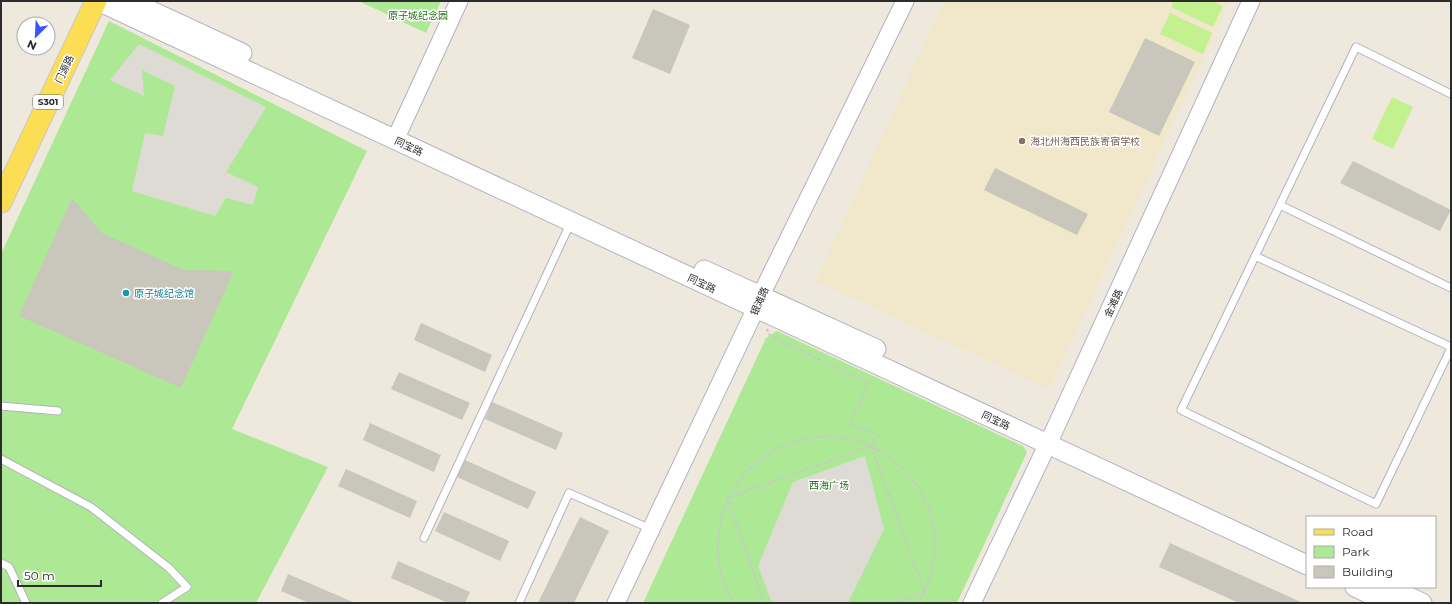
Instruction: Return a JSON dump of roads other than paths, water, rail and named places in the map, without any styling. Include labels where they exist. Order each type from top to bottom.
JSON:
[{"type":"main road","name":"同宝路","points":[[97,1],[638,240],[759,301],[1050,438],[1306,565]]},
{"type":"main road","name":"门源路","points":[[1,202],[97,1]]},
{"type":"main road","name":"同宝路","points":[[130,1],[571,221],[759,301]]},
{"type":"main road","name":"同宝路","points":[[1050,438],[1306,550]]},
{"type":"main road","points":[[1357,588],[1389,603]]},
{"type":"main road","points":[[1389,588],[1422,603]]},
{"type":"street","points":[[397,133],[459,1]]},
{"type":"street","name":"银滩路","points":[[616,603],[759,301],[905,1]]},
{"type":"street","name":"金滩路","points":[[972,603],[1050,438],[1251,1]]},
{"type":"lane","points":[[1255,256],[1451,347],[1376,504],[1181,410],[1255,256],[1356,47],[1451,93]]},
{"type":"lane","points":[[1280,205],[1451,288]]},
{"type":"lane","points":[[424,538],[571,221]]},
{"type":"lane","points":[[1,406],[58,411]]},
{"type":"lane","points":[[1,459],[91,507],[168,568],[187,587],[162,603]]},
{"type":"lane","points":[[519,603],[569,493],[652,529]]},
{"type":"lane","points":[[1,563],[9,567],[26,603]]},
{"type":"place","name":"海北州海西民族寄宿学校","points":[[1022,141]]},
{"type":"place","name":"原子城纪念馆","points":[[126,293]]},
{"type":"park label","name":"原子城纪念园","points":[[418,15]]},
{"type":"park label","name":"西海广场","points":[[829,485]]}]
